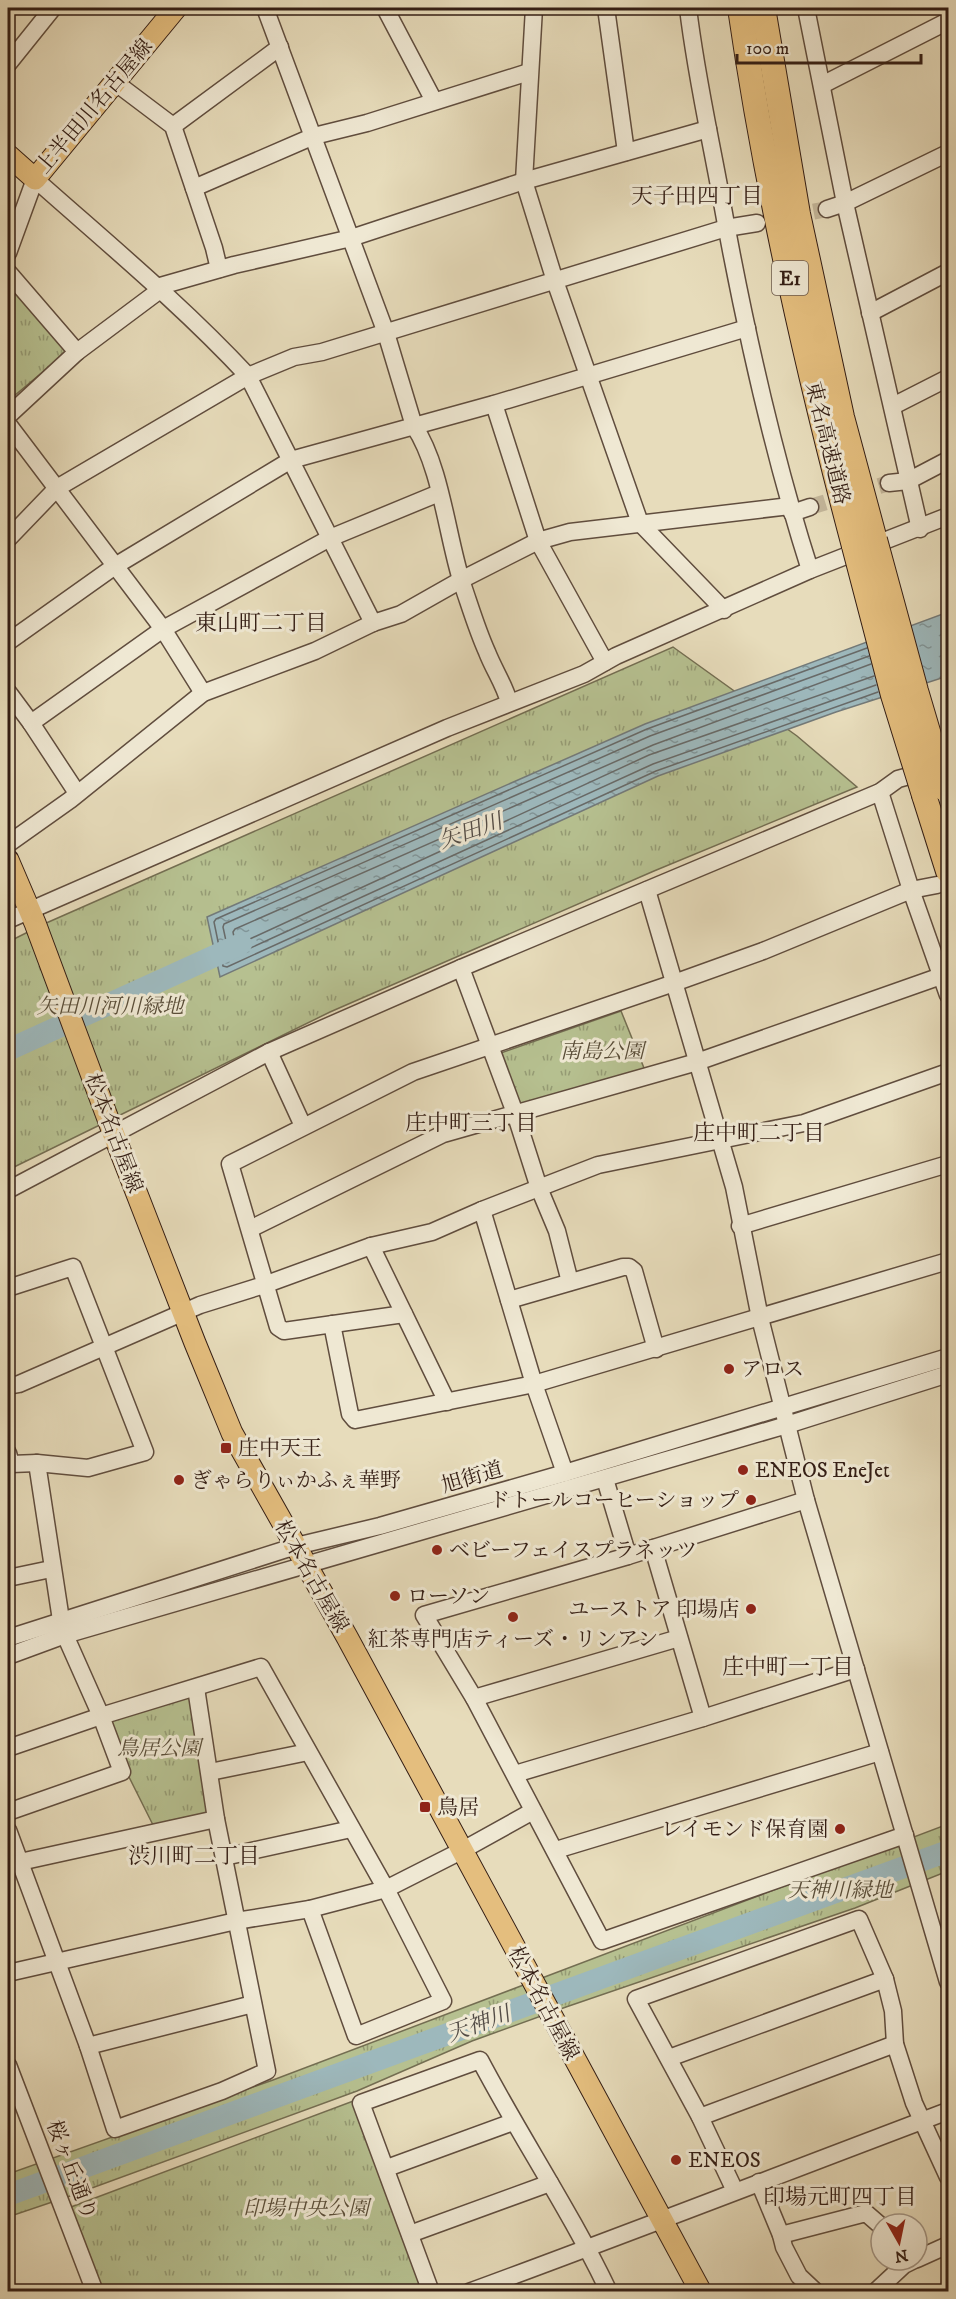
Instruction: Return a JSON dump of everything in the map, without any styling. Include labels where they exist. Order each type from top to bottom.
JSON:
[{"type":"highway","name":"東名高速道路","points":[[740,8],[748,63],[778,220],[821,421],[864,543]]},
{"type":"highway","name":"東名高速道路","points":[[763,8],[798,214],[842,417],[893,695],[939,795],[943,878]]},
{"type":"main road","name":"上半田川名古屋線","points":[[8,155],[35,178],[176,8]]},
{"type":"main road","name":"松本名古屋線","points":[[8,860],[32,916],[114,1135],[232,1433],[308,1565],[701,2292]]},
{"type":"street","points":[[8,64],[53,8]]},
{"type":"street","points":[[265,8],[386,333],[414,426],[421,437],[440,493],[461,580],[487,654],[504,684],[509,702]]},
{"type":"street","points":[[534,8],[524,181],[555,281],[640,523],[724,610]]},
{"type":"street","points":[[606,8],[626,152]]},
{"type":"street","points":[[688,8],[692,43],[726,228],[747,328],[791,509],[810,570]]},
{"type":"street","points":[[806,8],[845,203],[920,529]]},
{"type":"street","points":[[388,9],[434,101]]},
{"type":"street","points":[[822,85],[948,21]]},
{"type":"street","points":[[173,126],[280,47]]},
{"type":"street","points":[[194,188],[314,136],[367,123],[529,72]]},
{"type":"street","points":[[116,83],[173,126],[219,269]]},
{"type":"street","points":[[8,416],[77,352],[159,289],[219,269],[351,238],[524,181],[708,129]]},
{"type":"street","points":[[827,209],[845,203],[948,153]]},
{"type":"street","points":[[8,253],[35,178],[227,353],[248,376],[373,623]]},
{"type":"street","points":[[8,539],[57,488],[248,376],[294,357],[322,352],[386,333],[726,228],[757,223]]},
{"type":"street","points":[[8,272],[77,352]]},
{"type":"street","points":[[870,313],[948,272]]},
{"type":"street","points":[[8,642],[115,566],[291,460],[494,404],[747,328]]},
{"type":"street","points":[[893,406],[948,378]]},
{"type":"street","points":[[494,404],[538,541],[605,662]]},
{"type":"street","points":[[8,424],[163,629],[203,693]]},
{"type":"street","points":[[889,483],[908,481],[948,460]]},
{"type":"street","points":[[31,723],[163,629],[330,538],[440,493]]},
{"type":"street","points":[[8,844],[28,831],[203,693],[315,651],[373,623],[401,614],[538,541],[570,532],[640,523],[810,507]]},
{"type":"street","points":[[8,920],[32,916],[509,702],[584,674],[605,662],[810,570],[920,529],[948,516]]},
{"type":"street","points":[[8,692],[77,793]]},
{"type":"street","points":[[8,1190],[269,1052],[461,968],[880,792],[898,779],[948,765]]},
{"type":"street","points":[[880,792],[948,995]]},
{"type":"street","points":[[404,1314],[284,1331],[278,1327],[230,1164],[413,1072],[763,951],[943,878]]},
{"type":"street","points":[[647,890],[734,1187],[760,1318],[806,1500],[948,1982]]},
{"type":"street","points":[[461,968],[515,1113],[538,1188],[557,1231],[570,1282]]},
{"type":"street","points":[[250,1229],[444,1134],[697,1062],[941,976]]},
{"type":"street","points":[[269,1052],[303,1126]]},
{"type":"street","points":[[8,1386],[19,1384],[200,1305],[264,1285],[371,1246],[432,1232],[598,1165],[804,1123],[948,1072]]},
{"type":"street","points":[[740,1226],[948,1164]]},
{"type":"street","points":[[482,1210],[534,1384],[565,1473]]},
{"type":"street","points":[[371,1246],[447,1402]]},
{"type":"street","points":[[332,1324],[350,1414],[355,1420],[534,1384],[948,1261]]},
{"type":"street","points":[[8,1288],[73,1267],[145,1452],[87,1468],[37,1463],[11,1464],[8,1453]]},
{"type":"street","points":[[509,1300],[623,1267],[634,1271],[656,1349]]},
{"type":"street","name":"旭街道","points":[[8,1656],[63,1628],[296,1546],[380,1527],[948,1357]]},
{"type":"street","name":"旭街道","points":[[8,1638],[63,1628],[308,1565],[787,1425],[948,1374]]},
{"type":"street","points":[[8,1812],[122,1772],[63,1628],[51,1569],[37,1463]]},
{"type":"street","points":[[605,1479],[628,1556]]},
{"type":"street","points":[[806,1500],[628,1556],[424,1615],[474,1698],[602,1941],[906,1840]]},
{"type":"street","points":[[653,1548],[703,1718]]},
{"type":"street","points":[[8,1578],[51,1569]]},
{"type":"street","points":[[474,1698],[679,1638]]},
{"type":"street","points":[[8,1748],[101,1716],[261,1667],[386,1889],[443,2001],[356,2036],[310,1909]]},
{"type":"street","points":[[514,1774],[703,1718],[856,1669]]},
{"type":"street","points":[[8,1830],[88,2046],[115,2129],[222,2091],[267,2071],[216,1819],[196,1688]]},
{"type":"street","points":[[210,1772],[308,1752]]},
{"type":"street","points":[[556,1850],[880,1752]]},
{"type":"street","points":[[8,1973],[236,1921],[310,1909],[386,1889],[461,1851],[533,1810]]},
{"type":"street","points":[[20,1862],[216,1819]]},
{"type":"street","points":[[224,1857],[351,1829]]},
{"type":"street","points":[[735,2191],[700,2117],[636,1998],[859,1919],[885,1979],[893,2011],[896,2044],[914,2103],[948,2177]]},
{"type":"street","points":[[669,2058],[885,1979]]},
{"type":"street","points":[[88,2046],[253,2004]]},
{"type":"street","points":[[700,2117],[896,2044]]},
{"type":"street","points":[[431,2292],[387,2168],[361,2103],[480,2060],[513,2122],[588,2248],[609,2292]]},
{"type":"street","name":"桜ヶ丘通り","points":[[8,2066],[95,2292]]},
{"type":"street","points":[[470,2292],[948,2111]]},
{"type":"street","points":[[387,2168],[513,2122]]},
{"type":"street","points":[[759,2182],[784,2247],[799,2276],[816,2292]]},
{"type":"street","points":[[410,2234],[550,2183]]},
{"type":"street","points":[[781,2235],[866,2213],[869,2216]]},
{"type":"street","points":[[929,2255],[947,2250]]},
{"type":"street","points":[[878,2290],[897,2272]]},
{"type":"green space","points":[[8,279],[69,350],[8,401]]},
{"type":"green space","name":"矢田川河川緑地","points":[[673,647],[797,736],[857,787],[654,871],[330,1012],[8,1170],[8,942],[44,924]]},
{"type":"green space","name":"南島公園","points":[[621,1011],[646,1073],[518,1106],[498,1054]]},
{"type":"green space","name":"鳥居公園","points":[[190,1695],[210,1816],[154,1827],[127,1773],[106,1718]]},
{"type":"green space","name":"天神川緑地","points":[[948,1824],[948,1871],[855,1908],[472,2041],[357,2091],[8,2217],[8,2174],[273,2080]]},
{"type":"green space","name":"印場中央公園","points":[[356,2100],[423,2291],[103,2291],[71,2207]]},
{"type":"water","points":[[948,612],[948,676],[836,712],[658,776],[220,977],[207,917],[645,724]]},
{"type":"waterway","name":"矢田川","points":[[8,1050],[241,944]]},
{"type":"waterway","name":"天神川","points":[[8,2195],[948,1851]]},
{"type":"tunnel","points":[[790,216],[827,209]]},
{"type":"tunnel","points":[[810,507],[889,483]]},
{"type":"place","name":"アロス","points":[[729,1369]]},
{"type":"place","name":"庄中天王","points":[[226,1448]]},
{"type":"place","name":"ENEOS EneJet","points":[[743,1470]]},
{"type":"place","name":"ぎゃらりぃかふぇ華野","points":[[179,1480]]},
{"type":"place","name":"ドトールコーヒーショップ","points":[[751,1500]]},
{"type":"place","name":"ベビーフェイスプラネッツ","points":[[437,1550]]},
{"type":"place","name":"ローソン","points":[[395,1596]]},
{"type":"place","name":"ユーストア 印場店","points":[[751,1609]]},
{"type":"place","name":"紅茶専門店ティーズ・リンアン","points":[[513,1617]]},
{"type":"place","name":"鳥居","points":[[425,1807]]},
{"type":"place","name":"レイモンド保育園","points":[[840,1829]]},
{"type":"place","name":"ENEOS","points":[[676,2160]]},
{"type":"district","name":"天子田四丁目","points":[[697,195]]},
{"type":"district","name":"東山町二丁目","points":[[261,622]]},
{"type":"district","name":"庄中町三丁目","points":[[471,1122]]},
{"type":"district","name":"庄中町二丁目","points":[[759,1132]]},
{"type":"district","name":"庄中町一丁目","points":[[788,1666]]},
{"type":"district","name":"渋川町二丁目","points":[[194,1855]]},
{"type":"district","name":"印場元町四丁目","points":[[840,2196]]}]
